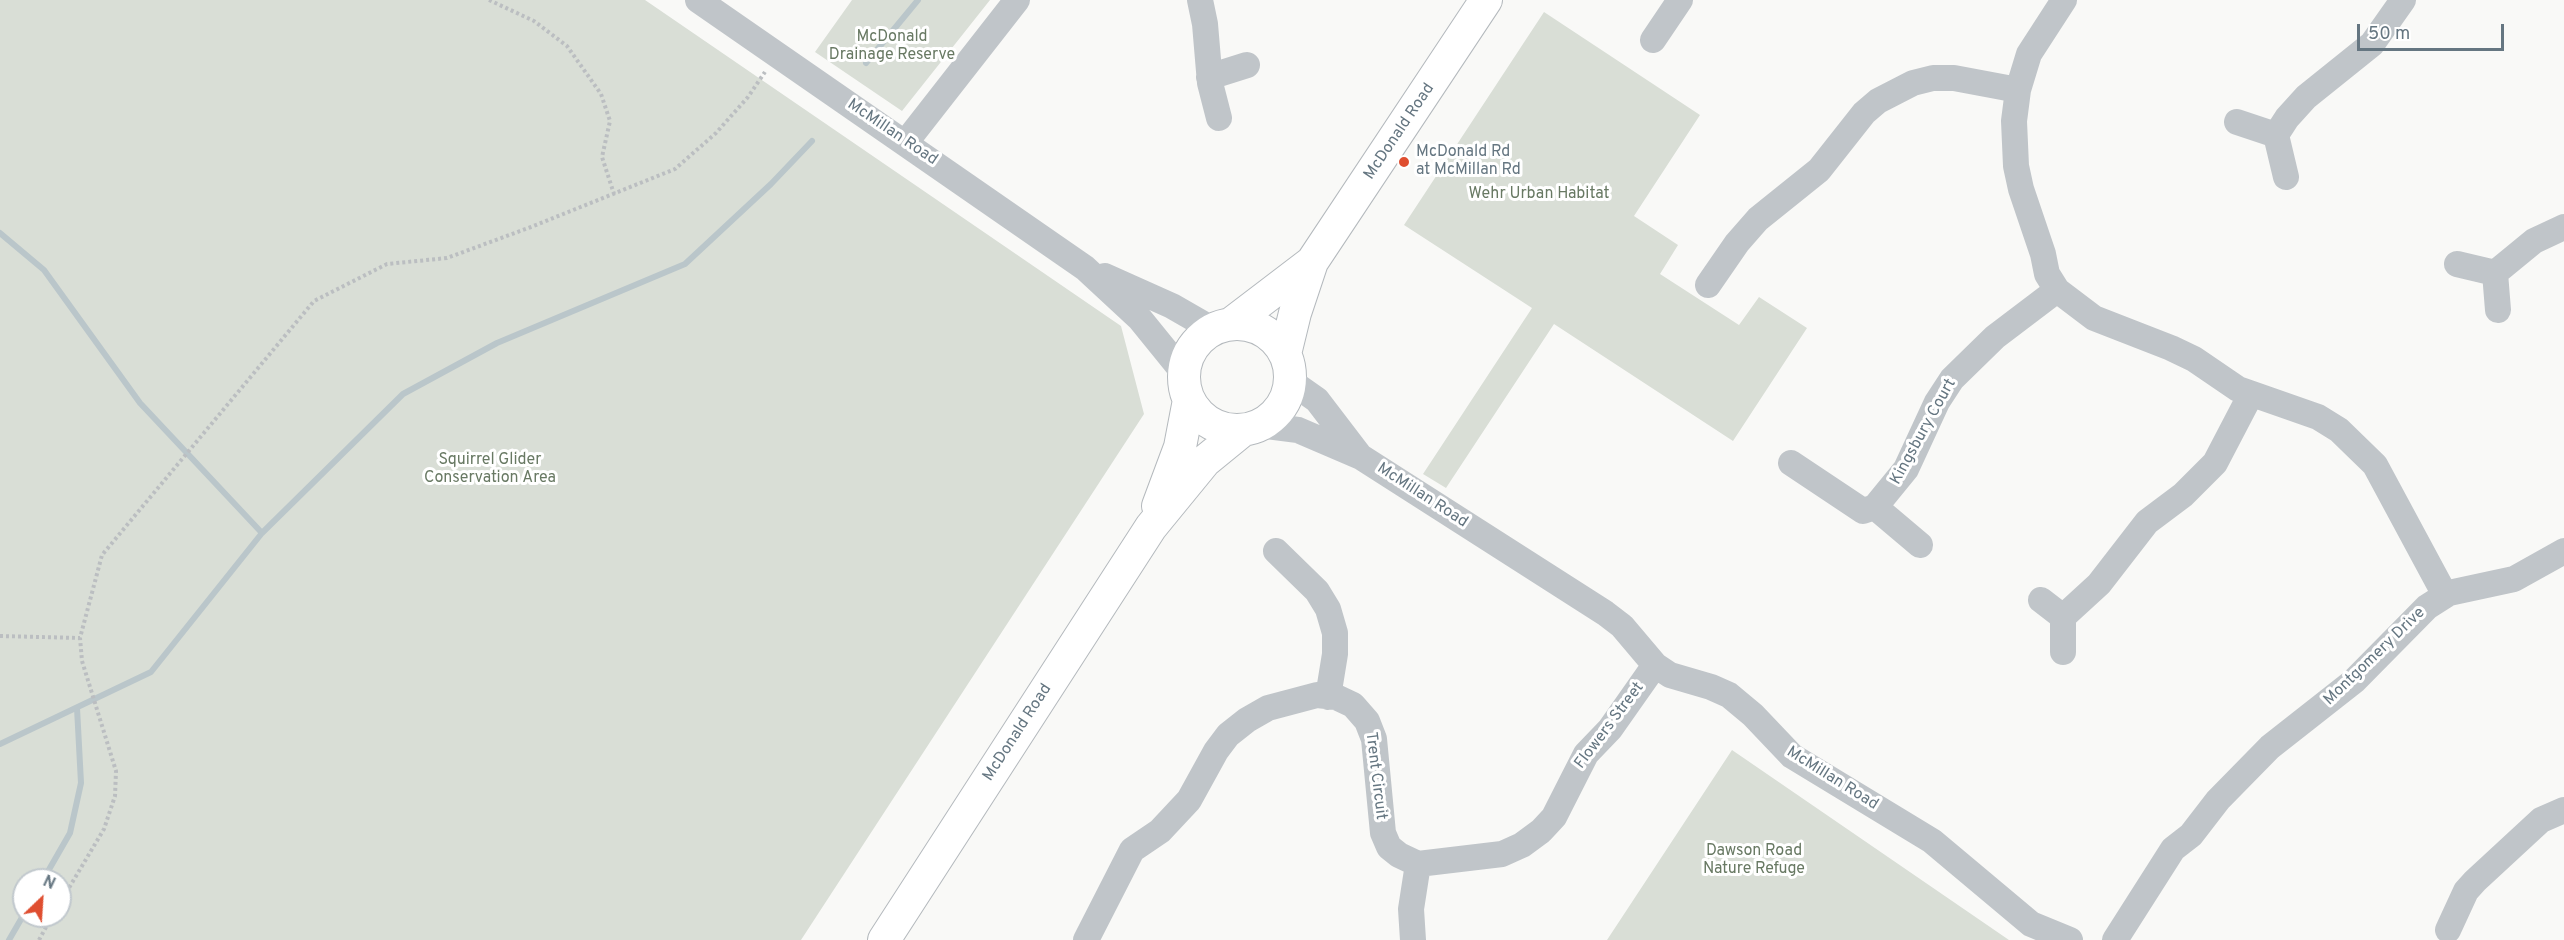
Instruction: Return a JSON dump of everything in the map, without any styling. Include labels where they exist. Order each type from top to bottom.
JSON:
[{"type":"main road","name":"McDonald Road","points":[[1288,368],[1295,313],[1312,262],[1486,0]]},
{"type":"main road","name":"McDonald Road","points":[[1222,326],[1312,262]]},
{"type":"main road","points":[[1248,324],[1263,330],[1276,341],[1288,368],[1285,399],[1275,414],[1251,427],[1226,429],[1211,423],[1198,413],[1186,386],[1193,347],[1222,326],[1248,324]]},
{"type":"main road","name":"McDonald Road","points":[[1151,527],[1179,447],[1186,386]]},
{"type":"main road","name":"McDonald Road","points":[[884,940],[1151,527],[1205,461],[1251,427]]},
{"type":"street","name":"McMillan Road","points":[[698,0],[1085,268],[1140,319],[1186,386]]},
{"type":"street","points":[[906,142],[1017,0]]},
{"type":"street","points":[[1200,0],[1205,24],[1209,77],[1219,118]]},
{"type":"street","points":[[2064,0],[2034,46],[2018,90],[2014,121],[2016,166],[2047,274],[2057,290],[2094,318],[2171,348],[2251,394],[2318,417],[2358,446],[2375,465],[2445,595]]},
{"type":"street","points":[[2276,135],[2306,97],[2372,44],[2403,0]]},
{"type":"street","points":[[1653,40],[1669,4]]},
{"type":"street","points":[[1209,77],[1247,65]]},
{"type":"street","points":[[1708,285],[1737,243],[1758,219],[1819,170],[1864,113],[1878,101],[1913,83],[1933,78],[1954,78],[2018,90]]},
{"type":"street","points":[[2237,122],[2276,135]]},
{"type":"street","points":[[2276,135],[2286,177]]},
{"type":"street","points":[[2495,273],[2534,241],[2564,227]]},
{"type":"street","points":[[2457,264],[2495,273]]},
{"type":"street","name":"McMillan Road","points":[[1085,268],[1222,326]]},
{"type":"street","points":[[2495,273],[2498,310]]},
{"type":"street","name":"Kingsbury Court","points":[[1875,507],[1906,469],[1937,402],[1952,379],[1995,337],[2057,290]]},
{"type":"street","name":"McMillan Road","points":[[1288,368],[1317,400],[1361,457]]},
{"type":"street","points":[[2063,652],[2063,616],[2099,584],[2147,522],[2183,495],[2216,463],[2251,394]]},
{"type":"street","name":"McMillan Road","points":[[1251,427],[1298,430],[1361,457],[1605,613],[1622,626],[1655,665],[1670,675],[1729,695],[1792,756],[1932,841],[2031,924],[2048,933],[2070,940]]},
{"type":"street","points":[[1791,464],[1863,511],[1875,507],[1920,545]]},
{"type":"street","name":"Montgomery Drive","points":[[2115,940],[2173,849],[2190,835],[2218,800],[2270,747],[2337,696],[2427,607],[2445,595],[2514,579],[2564,551]]},
{"type":"street","points":[[1280,564],[1317,591],[1328,609],[1335,633],[1335,654],[1328,697]]},
{"type":"street","points":[[2041,600],[2063,616]]},
{"type":"street","name":"Flowers Street","points":[[1418,864],[1502,854],[1522,845],[1541,831],[1554,817],[1586,754],[1610,729],[1655,665]]},
{"type":"street","name":"Trent Circuit","points":[[1086,940],[1132,850],[1160,831],[1189,800],[1216,751],[1228,735],[1247,720],[1268,708],[1317,695],[1353,705],[1367,721],[1374,738],[1383,833],[1389,847],[1399,855],[1418,864]]},
{"type":"street","points":[[2448,930],[2466,891],[2475,881],[2541,820],[2564,810]]},
{"type":"street","name":"Montgomery Drive","points":[[2132,940],[2181,862],[2190,835]]},
{"type":"street","points":[[1413,940],[1411,909],[1418,864]]},
{"type":"path","points":[[489,0],[534,21],[567,46],[601,94],[610,122],[602,158],[614,194]]},
{"type":"path","points":[[72,883],[104,829],[115,796],[116,771],[82,661],[80,638],[102,555],[314,301],[387,264],[447,258],[675,169],[716,133],[741,104],[777,54]]},
{"type":"path","points":[[0,636],[80,638]]},
{"type":"green space","name":"Squirrel Glider Conservation Area","points":[[0,0],[645,0],[1121,326],[1144,414],[801,940],[0,940]]},
{"type":"green space","name":"McDonald Drainage Reserve","points":[[852,0],[990,0],[902,111],[815,52]]},
{"type":"green space","name":"Wehr Urban Habitat","points":[[1544,12],[1700,115],[1634,216],[1678,245],[1660,274],[1739,325],[1759,297],[1807,328],[1733,441],[1554,324],[1446,488],[1423,474],[1532,308],[1404,225]]},
{"type":"green space","name":"Dawson Road Nature Refuge","points":[[1732,750],[2009,940],[1607,940]]},
{"type":"waterway","points":[[866,63],[918,0]]},
{"type":"waterway","points":[[0,744],[151,672],[262,533],[403,394],[497,343],[685,264],[771,184],[812,141]]},
{"type":"waterway","points":[[0,233],[44,270],[140,403],[262,533]]},
{"type":"waterway","points":[[50,868],[70,833],[81,783],[77,708]]},
{"type":"waterway","points":[[9,940],[16,928]]},
{"type":"place","name":"McDonald Rd at McMillan Rd","points":[[1404,162]]}]
